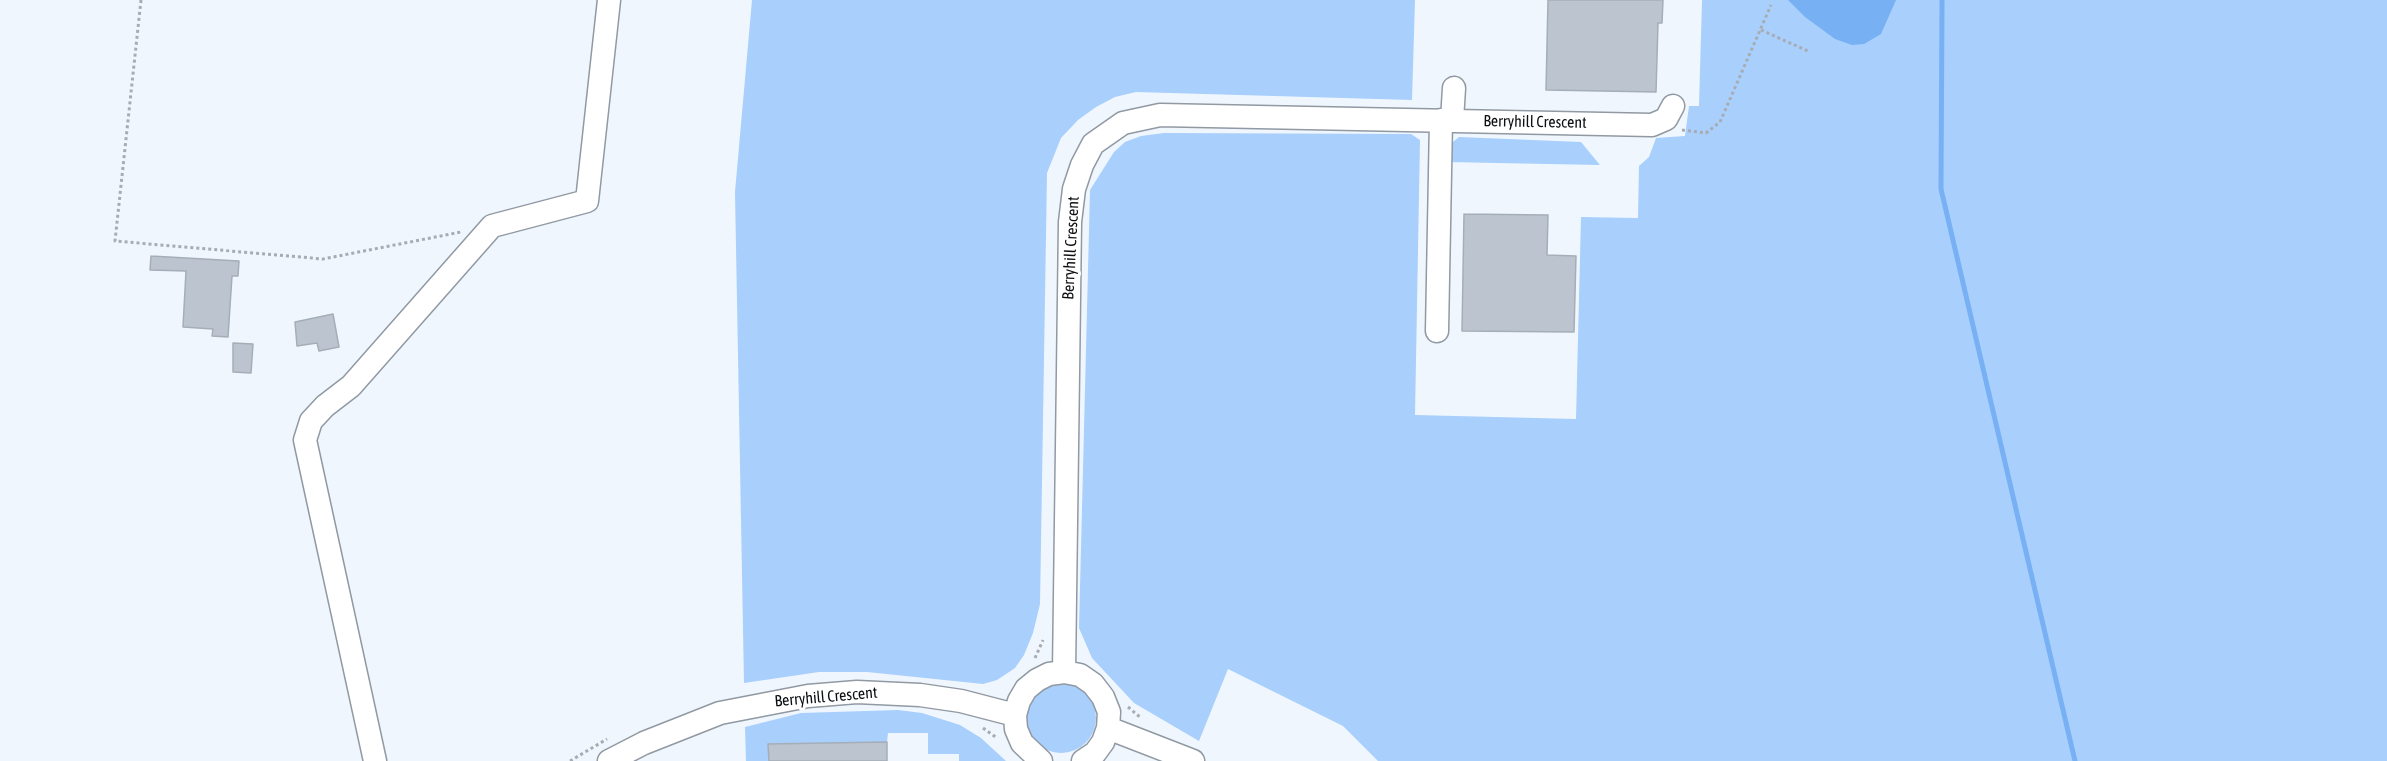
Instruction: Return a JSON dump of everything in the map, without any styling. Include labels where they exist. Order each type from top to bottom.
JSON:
[{"type":"street","points":[[375,761],[305,440],[311,421],[325,406],[351,386],[492,226],[587,201],[609,0]]},
{"type":"street","points":[[1437,331],[1447,120],[1454,88]]},
{"type":"street","points":[[1652,125],[1666,118],[1673,106]]},
{"type":"street","name":"Berryhill Crescent","points":[[1064,672],[1070,222],[1074,189],[1082,165],[1094,144],[1123,123],[1160,115],[1652,125]]},
{"type":"street","points":[[1041,761],[1022,743],[1016,729],[1015,715],[1019,701],[1031,684],[1049,674],[1064,672],[1080,675],[1094,684],[1109,712],[1108,728],[1099,747],[1083,761]]},
{"type":"street","name":"Berryhill Crescent","points":[[609,761],[653,739],[720,713],[808,696],[857,692],[920,694],[961,701],[1015,715]]},
{"type":"street","points":[[1108,728],[1193,761]]},
{"type":"path","points":[[141,0],[116,241],[323,259],[492,226]]},
{"type":"path","points":[[1652,125],[1706,133],[1720,122],[1771,5]]},
{"type":"path","points":[[1761,30],[1810,52]]},
{"type":"path","points":[[980,727],[999,739]]},
{"type":"shaded area","points":[[752,0],[1415,0],[1412,100],[1136,92],[1115,97],[1096,107],[1078,120],[1061,138],[1047,173],[1040,604],[1033,633],[1024,655],[1015,668],[997,680],[983,684],[867,672],[819,672],[744,683],[735,192]]},
{"type":"shaded area","points":[[1702,0],[2387,0],[2387,761],[1378,761],[1343,726],[1228,669],[1199,741],[1134,703],[1092,658],[1079,628],[1090,190],[1114,152],[1125,142],[1141,136],[1164,133],[1411,134],[1420,140],[1415,415],[1576,419],[1581,217],[1638,218],[1639,166],[1649,157],[1656,138],[1685,136],[1689,106],[1699,106]]},
{"type":"shaded area","points":[[1788,0],[1896,0],[1881,34],[1864,44],[1852,45],[1835,39],[1805,17]]},
{"type":"shaded area","points":[[1459,137],[1581,142],[1600,165],[1446,162],[1448,146]]},
{"type":"shaded area","points":[[1061,683],[1074,686],[1086,693],[1093,705],[1096,718],[1093,731],[1086,743],[1074,750],[1061,753],[1048,750],[1036,743],[1029,731],[1026,718],[1029,705],[1036,693],[1048,686]]},
{"type":"shaded area","points":[[898,710],[922,713],[960,725],[981,738],[1006,761],[959,761],[959,754],[928,754],[928,733],[888,733],[887,742],[769,744],[769,761],[746,761],[745,727],[801,713]]},
{"type":"building","points":[[1548,0],[1663,0],[1662,23],[1658,23],[1656,92],[1546,90]]},
{"type":"building","points":[[1464,214],[1548,215],[1547,255],[1576,256],[1574,332],[1462,331]]},
{"type":"building","points":[[151,256],[239,261],[238,276],[232,276],[228,337],[212,336],[213,329],[183,327],[186,271],[150,270]]},
{"type":"building","points":[[333,314],[339,347],[319,351],[317,343],[297,346],[295,322]]},
{"type":"building","points":[[233,343],[253,344],[251,373],[233,372]]},
{"type":"building","points":[[887,742],[887,761],[769,761],[768,744]]},
{"type":"waterway","points":[[1942,0],[1941,189],[2075,761]]}]
